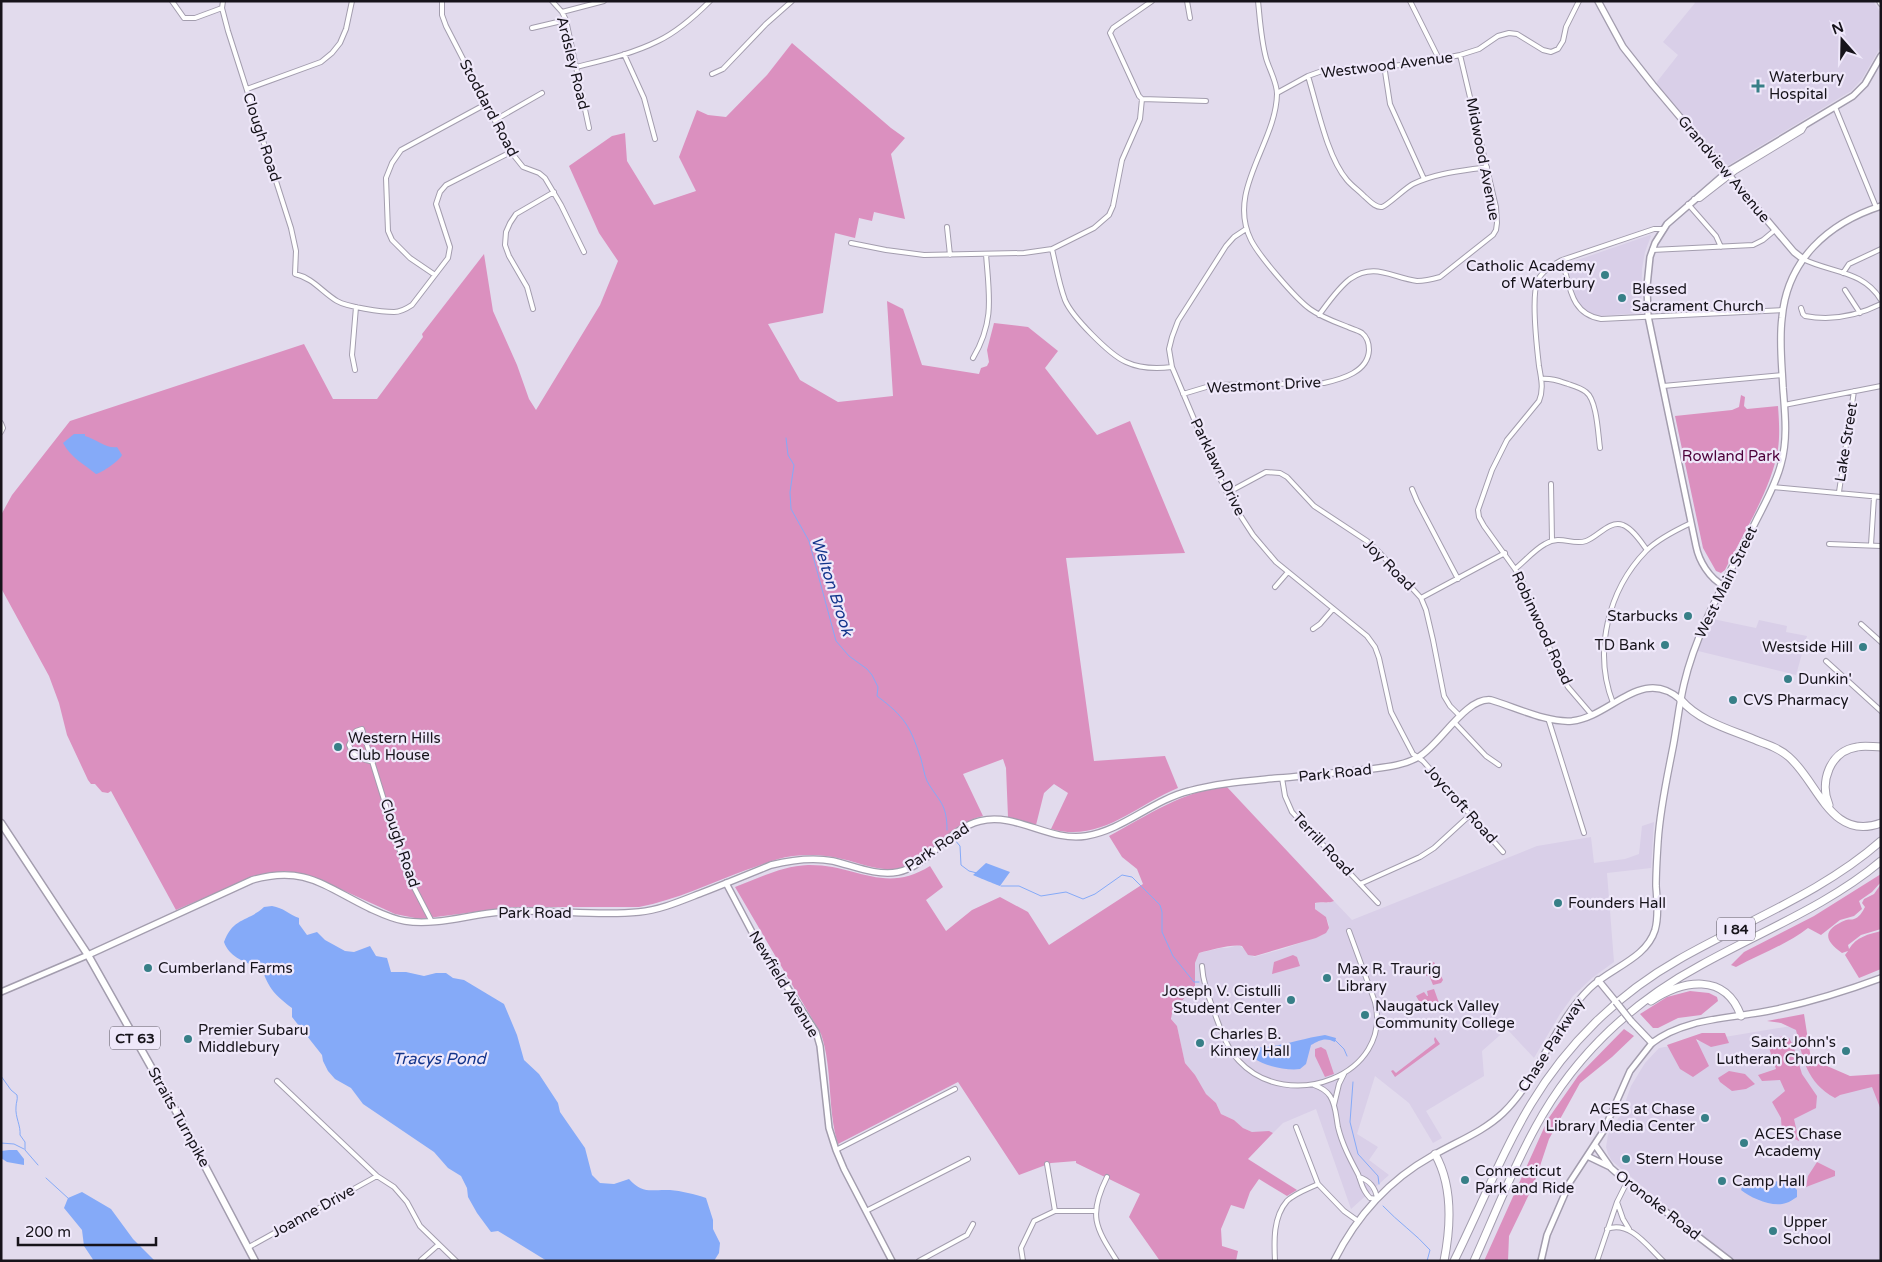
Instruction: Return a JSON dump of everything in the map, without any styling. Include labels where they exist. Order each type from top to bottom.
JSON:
[{"type":"highway","points":[[1681,700],[1690,711],[1704,719],[1784,753],[1795,763],[1830,811],[1846,823],[1862,827],[1881,823]]},
{"type":"highway","points":[[1846,823],[1832,810],[1826,796],[1824,784],[1827,772],[1835,760],[1851,748],[1864,746],[1881,748]]},
{"type":"highway","name":"I 84","points":[[1454,1261],[1530,1106],[1560,1063],[1596,1022],[1636,988],[1664,968],[1826,881],[1855,862],[1881,841]]},
{"type":"highway","name":"I 84","points":[[1474,1261],[1513,1173],[1543,1113],[1572,1072],[1606,1034],[1632,1011],[1671,982],[1701,964],[1834,894],[1881,862]]},
{"type":"highway","points":[[1606,1034],[1655,999],[1678,988],[1693,984],[1714,986],[1726,992],[1734,1000],[1741,1016]]},
{"type":"highway","points":[[1435,1154],[1443,1172],[1448,1201],[1449,1227],[1444,1261]]},
{"type":"main road","name":"Grandview Avenue","points":[[1598,1],[1623,47],[1652,85],[1794,252],[1803,259]]},
{"type":"main road","name":"West Main Street","points":[[1598,980],[1640,952],[1649,942],[1656,928],[1660,822],[1684,682],[1694,649],[1780,470],[1784,449],[1781,329],[1783,310],[1790,284],[1803,259],[1834,228],[1853,216],[1878,206]]},
{"type":"main road","name":"Park Road","points":[[88,955],[252,880],[280,874],[308,877],[380,913],[401,920],[432,922],[503,911],[621,914],[642,912],[670,905],[771,865],[802,860],[831,861],[882,874],[900,872],[914,866],[956,832],[981,821],[1000,819],[1062,836],[1089,836],[1118,825],[1164,800],[1189,791],[1230,783],[1391,766],[1418,758],[1433,746],[1473,703],[1487,699],[1548,718],[1574,721],[1592,715],[1630,693],[1646,688],[1671,692],[1681,700]]},
{"type":"main road","name":"Straits Turnpike","points":[[1,823],[88,955],[177,1113],[255,1261]]},
{"type":"main road","points":[[1598,980],[1652,1043],[1682,1026],[1803,1003],[1881,978]]},
{"type":"main road","name":"Chase Parkway","points":[[1334,1261],[1358,1221],[1377,1199],[1406,1173],[1435,1154],[1476,1132],[1503,1113],[1523,1088],[1570,1011],[1598,980]]},
{"type":"street","points":[[172,1],[184,18],[195,18],[222,8]]},
{"type":"street","name":"Clough Road","points":[[223,1],[222,8],[291,228],[296,251],[295,274],[310,280],[344,305],[356,307]]},
{"type":"street","points":[[247,89],[321,62],[332,53],[340,43],[346,29],[352,1]]},
{"type":"street","name":"Stoddard Road","points":[[442,1],[442,15],[446,26],[511,152],[523,167],[546,178],[584,252]]},
{"type":"street","name":"Ardsley Road","points":[[552,1],[562,12],[566,20],[589,128]]},
{"type":"street","points":[[562,12],[604,1]]},
{"type":"street","points":[[576,67],[624,54],[659,40],[710,1]]},
{"type":"street","points":[[712,74],[722,69],[766,24],[792,1]]},
{"type":"street","points":[[851,242],[905,254],[1024,253],[1052,249],[1094,228],[1109,215],[1115,200],[1122,160],[1140,119],[1142,99],[1110,33],[1113,28],[1144,4],[1152,1]]},
{"type":"street","points":[[1187,1],[1190,18]]},
{"type":"street","points":[[1258,1],[1264,49],[1277,93]]},
{"type":"street","points":[[1410,1],[1439,59]]},
{"type":"street","name":"Westwood Avenue","points":[[1277,93],[1308,76],[1322,71],[1416,64],[1479,49],[1498,36],[1509,33],[1517,34],[1542,50],[1551,52],[1558,49],[1563,41],[1566,28],[1579,1]]},
{"type":"street","points":[[532,28],[566,20]]},
{"type":"street","points":[[624,54],[644,98],[655,139]]},
{"type":"street","name":"Midwood Avenue","points":[[1319,315],[1349,280],[1360,274],[1369,271],[1379,271],[1417,281],[1440,277],[1496,230],[1496,207],[1460,55]]},
{"type":"street","points":[[1724,586],[1712,577],[1700,559],[1691,523],[1648,316],[1647,286],[1652,250],[1664,229],[1688,204],[1728,170],[1859,91],[1881,56]]},
{"type":"street","points":[[1384,65],[1390,104],[1424,179]]},
{"type":"street","points":[[1308,76],[1338,168],[1347,180],[1374,205],[1386,206],[1395,196],[1424,179],[1452,172],[1487,167]]},
{"type":"street","points":[[496,120],[542,93]]},
{"type":"street","name":"Westmont Drive","points":[[1183,394],[1213,385],[1324,384],[1353,374],[1363,366],[1369,355],[1367,338],[1361,332],[1319,315],[1302,303],[1258,251],[1246,229],[1244,202],[1247,186],[1272,124],[1277,93]]},
{"type":"street","points":[[1142,99],[1206,101]]},
{"type":"street","points":[[436,276],[410,258],[392,240],[388,231],[386,178],[392,163],[401,150],[486,104]]},
{"type":"street","points":[[1835,107],[1878,206]]},
{"type":"street","points":[[1694,199],[1702,198],[1729,175],[1802,131],[1806,124]]},
{"type":"street","points":[[355,370],[352,355],[356,307],[394,312],[412,306],[448,258],[450,247],[436,204],[440,192],[446,185],[511,152]]},
{"type":"street","points":[[533,309],[526,287],[505,245],[506,232],[516,214],[554,192]]},
{"type":"street","points":[[1688,204],[1716,236],[1721,247]]},
{"type":"street","points":[[947,227],[950,255]]},
{"type":"street","name":"Parklawn Drive","points":[[1246,229],[1226,246],[1178,321],[1169,350],[1172,367],[1204,444],[1227,492],[1264,550],[1333,609],[1358,626],[1375,646],[1391,712],[1413,754],[1418,758]]},
{"type":"street","name":"Robinwood Road","points":[[1592,715],[1561,676],[1528,593],[1516,569],[1484,526],[1479,517],[1478,510],[1492,470],[1507,440],[1539,401],[1542,393],[1535,291],[1538,280],[1550,267],[1562,260],[1654,229],[1664,229]]},
{"type":"street","points":[[1652,250],[1752,245],[1763,240],[1775,230]]},
{"type":"street","points":[[1052,249],[1065,300],[1077,320],[1126,362],[1147,368],[1172,367]]},
{"type":"street","points":[[1843,273],[1849,264],[1881,249]]},
{"type":"street","points":[[973,358],[982,342],[989,316],[990,304],[986,254]]},
{"type":"street","name":"Grandview Avenue","points":[[1803,259],[1864,281],[1874,289],[1881,300]]},
{"type":"street","points":[[1562,260],[1577,306],[1583,313],[1592,317],[1602,319],[1783,310]]},
{"type":"street","points":[[1844,290],[1860,313]]},
{"type":"street","points":[[1801,308],[1803,315],[1810,317],[1844,318],[1881,304]]},
{"type":"street","points":[[1663,386],[1783,376]]},
{"type":"street","points":[[1541,379],[1548,378],[1587,392],[1592,398],[1600,448]]},
{"type":"street","points":[[1784,405],[1881,386]]},
{"type":"street","name":"Lake Street","points":[[1838,492],[1854,391]]},
{"type":"street","points":[[1,423],[3,428],[1,432]]},
{"type":"street","name":"Joy Road","points":[[1227,492],[1266,472],[1280,472],[1314,506],[1367,541],[1379,552],[1421,598],[1431,632],[1444,696],[1450,706],[1460,716]]},
{"type":"street","points":[[1551,484],[1552,540]]},
{"type":"street","points":[[1773,487],[1881,497]]},
{"type":"street","points":[[1412,489],[1416,501],[1458,579]]},
{"type":"street","points":[[1871,545],[1874,497]]},
{"type":"street","points":[[1613,703],[1606,683],[1604,636],[1614,598],[1634,565],[1647,550],[1668,535],[1691,523]]},
{"type":"street","points":[[1516,569],[1544,544],[1552,540],[1586,541],[1614,524],[1623,525],[1629,529],[1647,550]]},
{"type":"street","points":[[1829,544],[1881,546]]},
{"type":"street","points":[[1421,598],[1505,554]]},
{"type":"street","points":[[1275,587],[1288,572]]},
{"type":"street","points":[[1313,629],[1333,609]]},
{"type":"street","points":[[1861,624],[1881,642]]},
{"type":"street","points":[[1826,661],[1881,711]]},
{"type":"street","points":[[1548,718],[1584,833]]},
{"type":"street","points":[[1455,722],[1486,756],[1498,765]]},
{"type":"street","name":"Clough Road","points":[[373,762],[359,758],[352,753],[349,745],[356,731],[362,729],[373,762],[407,874],[432,922]]},
{"type":"street","name":"Joycroft Road","points":[[1418,758],[1504,852]]},
{"type":"street","name":"Terrill Road","points":[[1282,778],[1285,796],[1292,812],[1378,903]]},
{"type":"street","points":[[1360,884],[1420,857],[1434,848],[1470,815]]},
{"type":"street","name":"Newfield Avenue","points":[[726,883],[753,934],[816,1032],[820,1046],[829,1128],[836,1150],[844,1170],[892,1261]]},
{"type":"street","points":[[1202,966],[1204,984],[1224,1038],[1239,1061],[1260,1077],[1273,1082],[1295,1087],[1312,1085],[1344,1073],[1368,1048],[1375,1033],[1377,1014],[1374,997],[1349,931]]},
{"type":"street","points":[[1,992],[88,955]]},
{"type":"street","points":[[1541,1261],[1547,1235],[1557,1208],[1570,1182],[1608,1123],[1630,1071],[1652,1043]]},
{"type":"street","points":[[1334,1105],[1344,1073]]},
{"type":"street","points":[[277,1081],[377,1176],[394,1187],[406,1202],[420,1226],[456,1261]]},
{"type":"street","points":[[1312,1085],[1323,1089],[1330,1096],[1349,1160],[1367,1195],[1370,1198],[1377,1199],[1374,1189],[1367,1180],[1359,1177]]},
{"type":"street","points":[[836,1150],[955,1089]]},
{"type":"street","points":[[1296,1127],[1318,1184],[1344,1211],[1358,1221]]},
{"type":"street","name":"Oronoke Road","points":[[1595,1145],[1610,1168]]},
{"type":"street","name":"Oronoke Road","points":[[1587,1156],[1610,1168],[1730,1261]]},
{"type":"street","points":[[866,1211],[968,1159]]},
{"type":"street","points":[[1047,1164],[1055,1211]]},
{"type":"street","name":"Joanne Drive","points":[[249,1247],[377,1176]]},
{"type":"street","points":[[1107,1177],[1095,1210],[1103,1239],[1118,1261]]},
{"type":"street","points":[[1597,1261],[1617,1202],[1627,1182]]},
{"type":"street","points":[[1275,1261],[1275,1232],[1278,1218],[1287,1202],[1318,1184]]},
{"type":"street","points":[[1617,1202],[1629,1229],[1663,1261]]},
{"type":"street","points":[[1023,1261],[1021,1248],[1034,1221],[1055,1211],[1095,1210]]},
{"type":"street","points":[[919,1261],[967,1235],[973,1224]]},
{"type":"street","points":[[1608,1229],[1620,1226],[1629,1229]]},
{"type":"street","points":[[421,1260],[438,1245]]},
{"type":"shaded area","name":"Waterbury Hospital","points":[[1693,1],[1873,1],[1881,13],[1881,46],[1862,79],[1851,91],[1727,166],[1656,83],[1678,55],[1663,42],[1695,3]]},
{"type":"shaded area","name":"Catholic Academy of Waterbury","points":[[1650,235],[1642,269],[1641,313],[1598,316],[1585,311],[1578,303],[1566,264]]},
{"type":"shaded area","points":[[1708,618],[1756,628],[1759,620],[1787,626],[1786,632],[1807,636],[1796,675],[1694,650]]},
{"type":"shaded area","name":"Naugatuck Valley Community College","points":[[1654,822],[1651,868],[1607,873],[1614,962],[1592,978],[1573,996],[1534,1058],[1507,1029],[1482,1051],[1484,1076],[1426,1111],[1442,1138],[1433,1143],[1409,1103],[1375,1076],[1357,1134],[1378,1147],[1369,1160],[1389,1175],[1351,1209],[1316,1109],[1283,1123],[1273,1133],[1252,1132],[1221,1114],[1216,1103],[1206,1094],[1185,1063],[1177,1026],[1171,1016],[1173,1006],[1180,1003],[1195,986],[1195,963],[1199,953],[1239,945],[1254,957],[1283,949],[1322,935],[1329,925],[1326,917],[1314,908],[1318,902],[1328,903],[1334,901],[1352,920],[1537,846],[1591,837],[1594,863],[1625,859],[1639,854],[1642,826]]},
{"type":"shaded area","name":"ACES Chase Academy","points":[[1797,1025],[1805,1066],[1881,1084],[1881,1261],[1732,1261],[1612,1161],[1608,1154],[1606,1147],[1608,1135],[1621,1114],[1631,1086],[1645,1063],[1659,1048]]},
{"type":"green space","points":[[792,43],[905,138],[891,154],[905,219],[874,212],[872,221],[859,218],[855,238],[835,233],[823,313],[768,324],[800,380],[838,402],[893,396],[887,301],[903,309],[922,365],[979,374],[981,368],[987,366],[989,362],[987,350],[994,323],[1028,327],[1058,351],[1045,368],[1097,435],[1130,421],[1185,553],[1066,558],[1094,761],[1165,756],[1178,788],[1102,827],[1086,831],[1069,832],[1051,829],[1068,793],[1054,784],[1044,793],[1036,825],[1008,817],[1006,768],[1003,759],[963,774],[983,816],[961,826],[914,864],[902,868],[887,869],[830,857],[812,855],[793,856],[746,870],[680,896],[639,907],[514,907],[420,919],[395,914],[314,877],[284,871],[253,877],[176,910],[111,791],[108,793],[102,792],[95,784],[91,784],[88,780],[67,735],[59,703],[49,676],[1,588],[1,515],[12,495],[70,421],[304,344],[333,399],[377,399],[423,337],[422,334],[484,254],[493,311],[517,365],[529,399],[536,410],[600,305],[618,261],[599,233],[569,166],[612,136],[625,133],[627,161],[654,205],[696,191],[679,157],[697,110],[708,115],[726,117],[767,75]]},
{"type":"green space","name":"Rowland Park","points":[[1741,395],[1745,397],[1744,406],[1747,409],[1778,406],[1779,444],[1775,464],[1763,495],[1725,570],[1721,573],[1716,571],[1703,548],[1675,416],[1732,410],[1739,407]]},
{"type":"green space","points":[[1227,787],[1334,901],[1315,903],[1315,909],[1326,917],[1329,928],[1326,933],[1316,938],[1255,956],[1248,955],[1242,946],[1232,946],[1199,953],[1195,963],[1195,986],[1173,1008],[1171,1019],[1177,1026],[1185,1063],[1195,1075],[1206,1094],[1216,1103],[1221,1114],[1252,1132],[1269,1131],[1273,1133],[1248,1159],[1297,1190],[1287,1196],[1259,1179],[1250,1192],[1244,1209],[1231,1205],[1221,1229],[1222,1246],[1238,1251],[1236,1261],[1160,1261],[1129,1217],[1140,1194],[1076,1163],[1076,1161],[1051,1163],[1019,1175],[958,1082],[838,1144],[832,1117],[825,1047],[821,1034],[735,887],[771,873],[798,866],[825,866],[870,876],[898,878],[914,874],[930,866],[943,887],[926,900],[946,931],[972,910],[1000,897],[1028,912],[1049,945],[1143,884],[1137,869],[1122,857],[1109,836],[1151,812],[1180,799],[1195,793]]},
{"type":"green space","points":[[1881,874],[1881,882],[1872,892],[1859,901],[1862,909],[1854,916],[1840,920],[1821,935],[1808,928],[1782,944],[1736,967],[1731,965],[1744,952],[1814,916]]},
{"type":"green space","points":[[1881,884],[1881,929],[1861,935],[1848,945],[1849,949],[1859,939],[1881,931],[1881,969],[1859,978],[1845,955],[1848,951],[1842,953],[1831,943],[1828,935],[1833,927],[1839,923],[1859,916],[1865,907],[1862,903],[1864,899],[1874,894]]},
{"type":"green space","points":[[1293,955],[1297,957],[1300,966],[1272,974],[1274,962]]},
{"type":"green space","points":[[1434,962],[1443,980],[1441,983],[1433,985],[1429,975],[1426,976],[1423,967]]},
{"type":"green space","points":[[1434,989],[1439,1003],[1425,1011],[1416,996],[1424,992],[1428,996],[1427,991]]},
{"type":"green space","points":[[1690,991],[1709,993],[1717,997],[1718,1001],[1701,1015],[1678,1018],[1658,1028],[1653,1028],[1640,1014],[1667,997]]},
{"type":"green space","points":[[1804,1014],[1811,1059],[1850,1076],[1881,1074],[1881,1110],[1872,1087],[1835,1098],[1825,1092],[1807,1069],[1796,1030],[1781,1023],[1767,1021]]},
{"type":"green space","points":[[1624,1029],[1634,1036],[1580,1083],[1549,1139],[1534,1184],[1509,1236],[1508,1261],[1484,1261],[1548,1119],[1578,1076]]},
{"type":"green space","points":[[1702,1033],[1725,1033],[1729,1043],[1711,1047],[1696,1039],[1709,1066],[1693,1077],[1680,1069],[1667,1045]]},
{"type":"green space","points":[[1783,1036],[1789,1038],[1793,1045],[1802,1074],[1817,1096],[1816,1108],[1794,1119],[1799,1141],[1782,1133],[1781,1118],[1772,1102],[1785,1091],[1780,1080],[1762,1081],[1758,1075],[1776,1069],[1768,1045],[1774,1039]]},
{"type":"green space","points":[[1435,1037],[1440,1044],[1395,1077],[1391,1071],[1393,1070],[1396,1073],[1435,1043]]},
{"type":"green space","points":[[1321,1047],[1326,1050],[1334,1074],[1325,1077],[1315,1056],[1315,1049]]},
{"type":"green space","points":[[1729,1071],[1745,1074],[1755,1084],[1746,1089],[1732,1091],[1720,1082],[1718,1078]]},
{"type":"green space","points":[[1817,1162],[1835,1171],[1835,1176],[1806,1187],[1808,1176]]},
{"type":"water","points":[[74,434],[85,434],[85,436],[105,445],[117,447],[122,455],[110,466],[96,474],[74,457],[63,443]]},
{"type":"water","points":[[986,863],[1010,872],[1000,886],[973,875]]},
{"type":"water","name":"Tracys Pond","points":[[272,906],[299,918],[299,924],[307,935],[317,932],[325,940],[345,951],[354,952],[370,946],[376,956],[387,958],[391,972],[406,972],[424,976],[446,973],[453,978],[464,980],[504,1004],[517,1035],[524,1060],[539,1074],[558,1103],[560,1112],[585,1148],[592,1175],[600,1183],[614,1184],[629,1179],[643,1189],[674,1190],[706,1198],[713,1220],[713,1229],[720,1243],[719,1253],[714,1261],[547,1261],[498,1231],[491,1232],[468,1197],[467,1188],[461,1176],[448,1168],[434,1152],[363,1104],[351,1088],[335,1079],[328,1071],[322,1055],[292,1017],[292,1008],[273,991],[262,969],[235,956],[227,948],[224,942],[236,924],[264,907]]},
{"type":"water","points":[[1325,1035],[1336,1038],[1335,1042],[1323,1040],[1311,1045],[1306,1064],[1300,1069],[1283,1069],[1270,1066],[1259,1062],[1245,1051],[1246,1047],[1276,1046]]},
{"type":"water","points":[[17,1150],[24,1159],[24,1165],[7,1162],[1,1158],[1,1151]]},
{"type":"water","points":[[1788,1180],[1797,1190],[1797,1197],[1787,1203],[1769,1203],[1750,1196],[1741,1190],[1743,1183],[1752,1181],[1772,1182]]},
{"type":"water","points":[[82,1192],[111,1209],[133,1239],[155,1261],[94,1261],[84,1246],[82,1230],[64,1208],[68,1198]]},
{"type":"waterway","name":"Welton Brook","points":[[786,438],[788,455],[794,465],[790,492],[791,509],[809,541],[836,641],[849,656],[872,675],[878,687],[877,696],[900,716],[910,730],[927,781],[944,808],[947,830]]},
{"type":"waterway","name":"Welton Brook","points":[[954,839],[960,846],[961,865],[969,871],[977,873]]},
{"type":"waterway","name":"Welton Brook","points":[[1001,886],[1019,886],[1041,896],[1066,892],[1083,899],[1095,894],[1122,875],[1132,877],[1160,905],[1162,932],[1173,956],[1194,982],[1199,982]]},
{"type":"waterway","name":"Welton Brook","points":[[1335,1040],[1344,1049],[1347,1056]]},
{"type":"waterway","points":[[1,1076],[17,1095],[16,1111],[20,1135],[25,1142],[25,1150],[38,1165]]},
{"type":"waterway","name":"Welton Brook","points":[[1353,1082],[1350,1122],[1358,1154],[1378,1176],[1379,1184]]},
{"type":"waterway","points":[[1,1143],[14,1144],[24,1149]]},
{"type":"waterway","points":[[46,1178],[69,1199]]},
{"type":"waterway","name":"Welton Brook","points":[[1383,1206],[1430,1250],[1427,1261]]},
{"type":"place","name":"Waterbury Hospital","points":[[1758,86]]},
{"type":"place","name":"Catholic Academy of Waterbury","points":[[1605,275]]},
{"type":"place","name":"Blessed Sacrament Church","points":[[1622,298]]},
{"type":"place","name":"Starbucks","points":[[1688,616]]},
{"type":"place","name":"TD Bank","points":[[1665,645]]},
{"type":"place","name":"Westside Hill","points":[[1863,647]]},
{"type":"place","name":"Dunkin'","points":[[1788,679]]},
{"type":"place","name":"CVS Pharmacy","points":[[1733,700]]},
{"type":"place","name":"Western Hills Club House","points":[[338,747]]},
{"type":"place","name":"Founders Hall","points":[[1558,903]]},
{"type":"place","name":"Cumberland Farms","points":[[148,968]]},
{"type":"place","name":"Max R. Traurig Library","points":[[1327,978]]},
{"type":"place","name":"Joseph V. Cistulli Student Center","points":[[1291,1000]]},
{"type":"place","name":"Naugatuck Valley Community College","points":[[1365,1015]]},
{"type":"place","name":"Premier Subaru Middlebury","points":[[188,1039]]},
{"type":"place","name":"Charles B. Kinney Hall","points":[[1200,1043]]},
{"type":"place","name":"Saint John's Lutheran Church","points":[[1846,1051]]},
{"type":"place","name":"ACES at Chase Library Media Center","points":[[1705,1118]]},
{"type":"place","name":"ACES Chase Academy","points":[[1744,1143]]},
{"type":"place","name":"Stern House","points":[[1626,1159]]},
{"type":"place","name":"Connecticut Park and Ride","points":[[1465,1180]]},
{"type":"place","name":"Camp Hall","points":[[1722,1181]]},
{"type":"place","name":"Upper School","points":[[1773,1231]]}]
